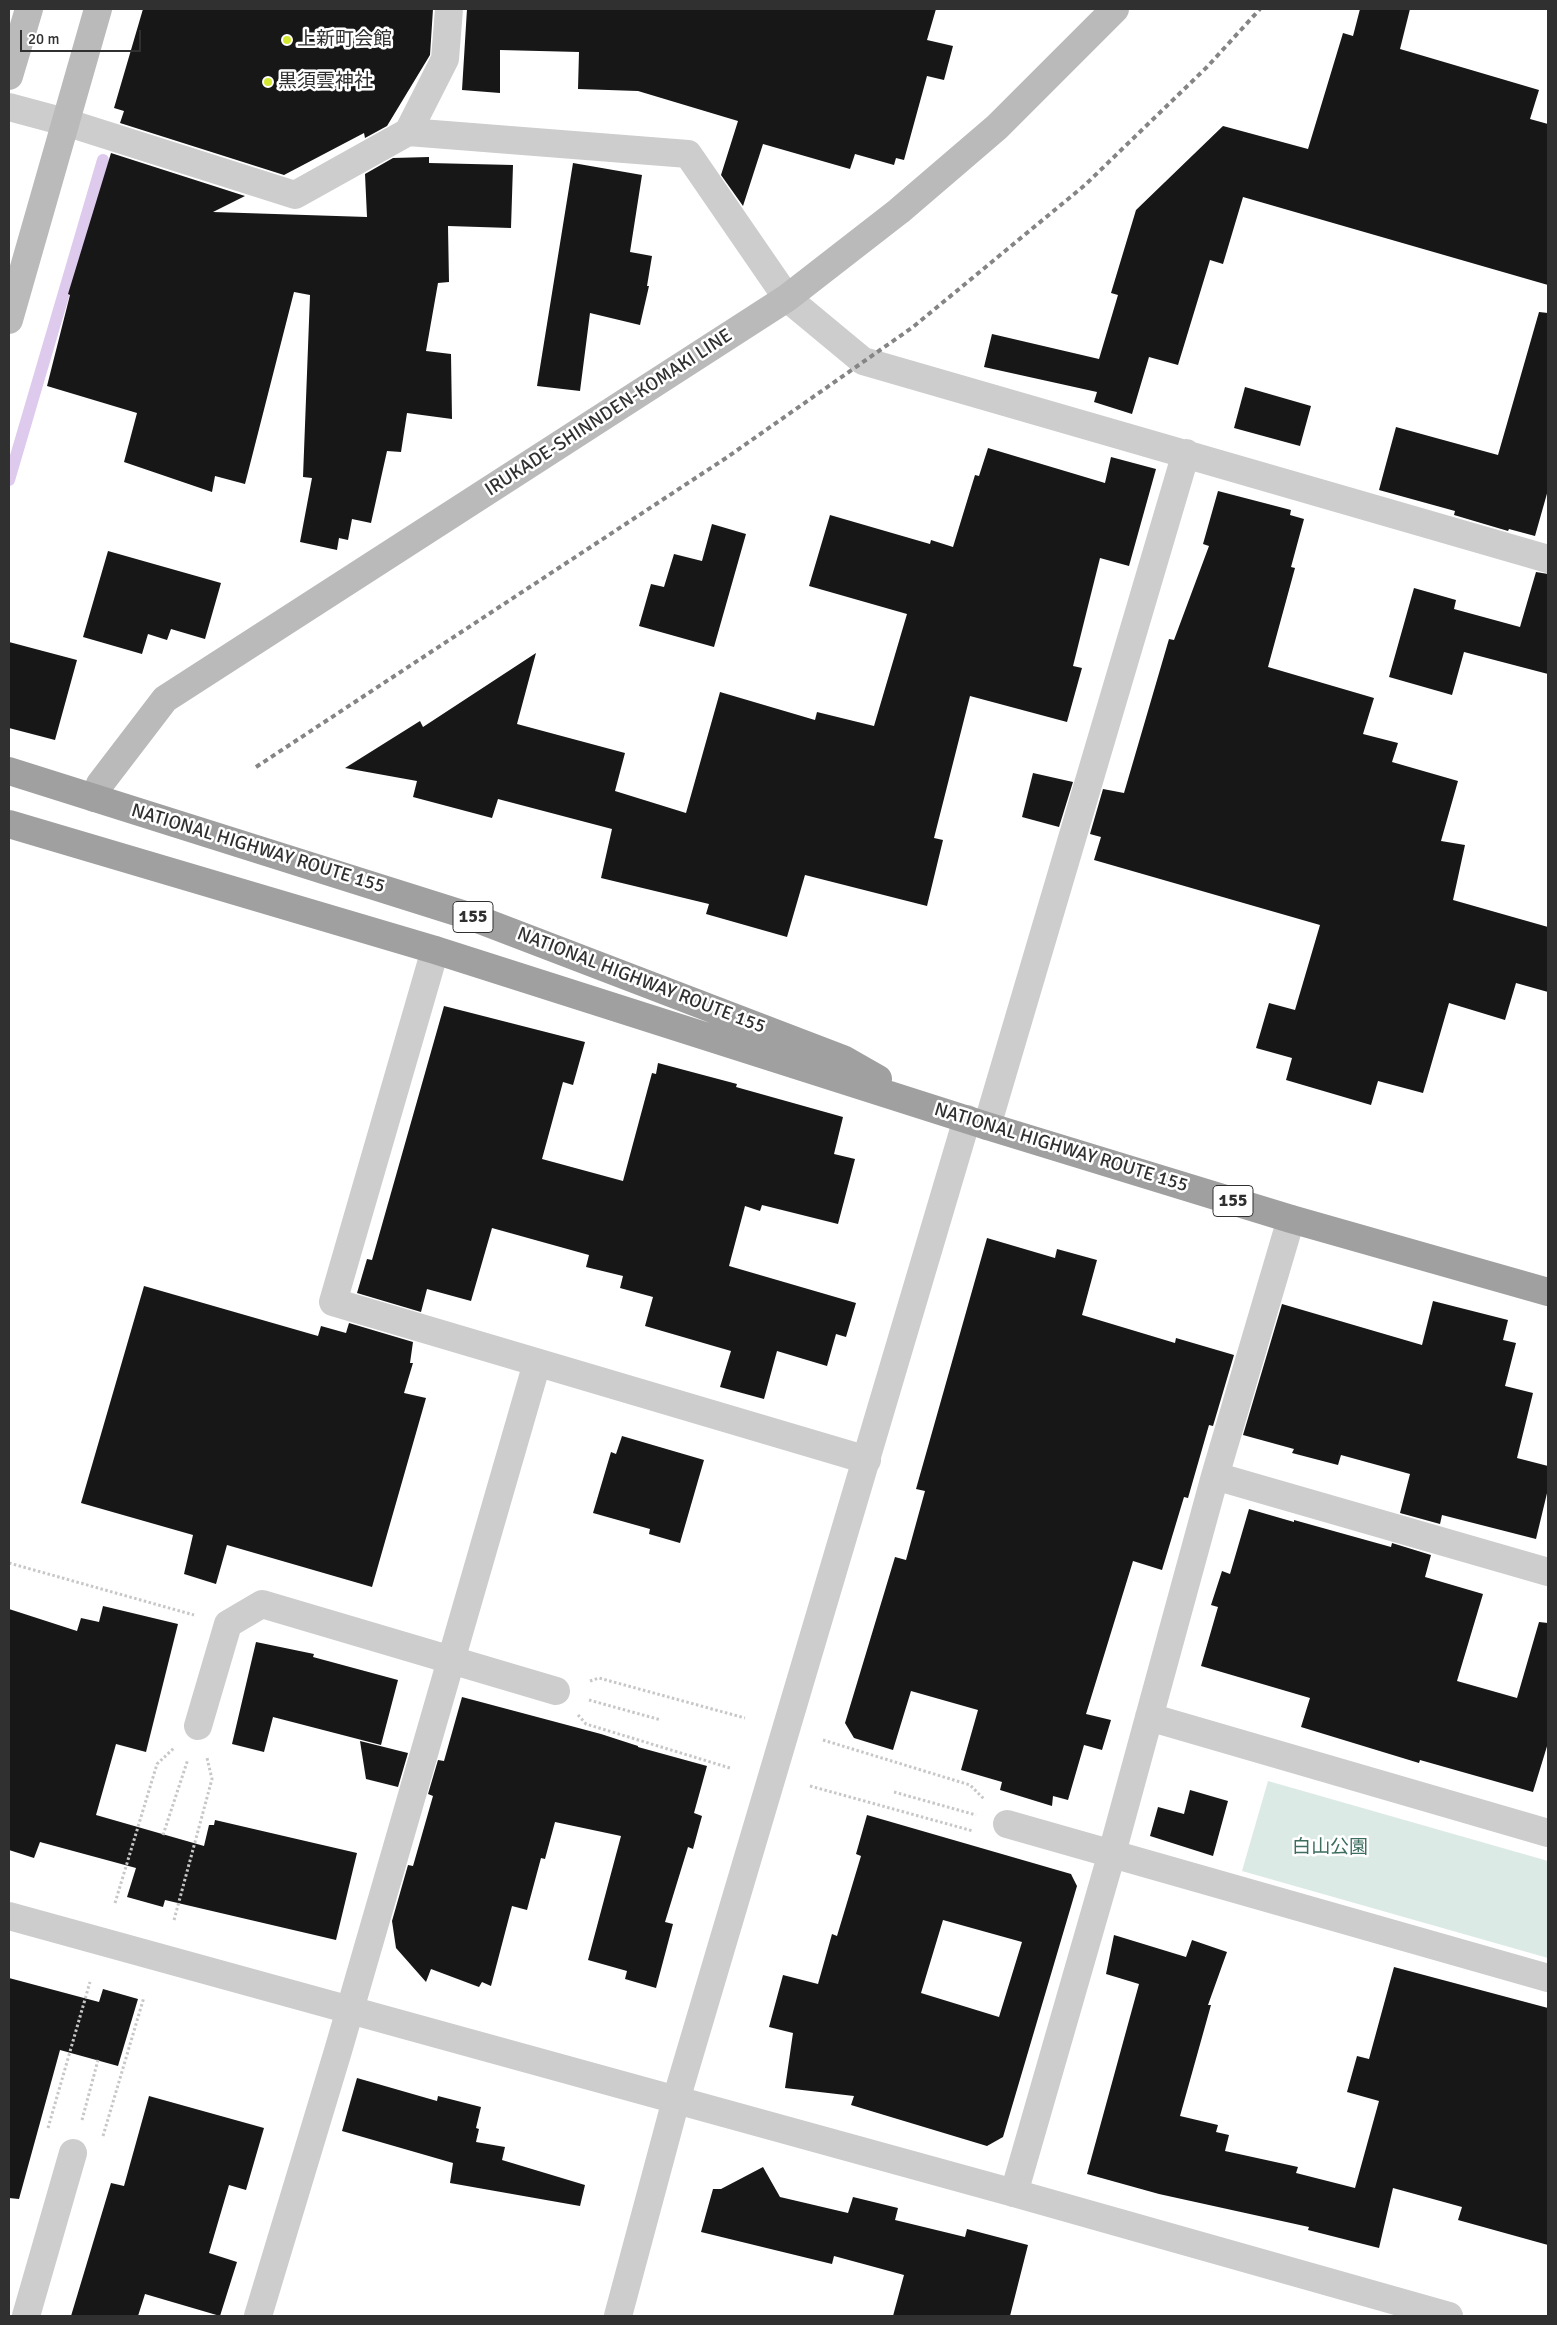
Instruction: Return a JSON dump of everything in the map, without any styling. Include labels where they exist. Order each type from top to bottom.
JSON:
[{"type":"highway","name":"NATIONAL HIGHWAY ROUTE 155","points":[[9,770],[472,916],[843,1058],[920,1104]]},
{"type":"highway","name":"NATIONAL HIGHWAY ROUTE 155","points":[[9,824],[435,950],[977,1123],[1291,1219],[1548,1292]]},
{"type":"main road","points":[[9,76],[29,9]]},
{"type":"main road","points":[[9,320],[98,9]]},
{"type":"main road","name":"IRUKADE-SHINNDEN-KOMAKI LINE","points":[[94,798],[100,784],[165,699],[787,298],[899,211],[997,127],[1115,9]]},
{"type":"street","points":[[408,132],[445,59],[449,9]]},
{"type":"street","points":[[9,107],[65,122],[295,195],[408,132],[688,154],[787,298],[863,361],[1548,559]]},
{"type":"street","points":[[618,2316],[676,2100],[868,1460],[977,1123],[1186,453]]},
{"type":"street","points":[[435,950],[333,1302],[868,1460]]},
{"type":"street","points":[[1014,2193],[1112,1853],[1215,1476],[1291,1219]]},
{"type":"street","points":[[258,2316],[349,2011],[537,1363]]},
{"type":"street","points":[[1215,1476],[1548,1572]]},
{"type":"street","points":[[198,1726],[228,1624],[262,1604],[556,1691]]},
{"type":"street","points":[[1149,1717],[1548,1833]]},
{"type":"street","points":[[1008,1824],[1548,1978]]},
{"type":"street","points":[[9,1916],[1014,2193],[1449,2316]]},
{"type":"street","points":[[26,2316],[73,2153]]},
{"type":"path","points":[[9,1563],[228,1624]]},
{"type":"path","points":[[556,1691],[599,1678],[744,1718]]},
{"type":"path","points":[[556,1691],[660,1720]]},
{"type":"path","points":[[556,1691],[586,1724],[730,1768]]},
{"type":"path","points":[[163,1835],[198,1726]]},
{"type":"path","points":[[115,1903],[156,1764],[198,1726]]},
{"type":"path","points":[[174,1920],[212,1779],[198,1726]]},
{"type":"path","points":[[823,1740],[970,1785],[1008,1824]]},
{"type":"path","points":[[810,1786],[979,1833],[1008,1824]]},
{"type":"path","points":[[894,1792],[1008,1824]]},
{"type":"path","points":[[90,1982],[44,2143],[96,2160],[144,1997]]},
{"type":"path","points":[[73,2153],[98,2060]]},
{"type":"green space","name":"白山公園","points":[[1268,1781],[1548,1861],[1548,1958],[1242,1871]]},
{"type":"building","name":"黒須雲神社","points":[[143,9],[433,9],[430,55],[387,126],[365,138],[364,133],[284,175],[120,123],[124,111],[114,108]]},
{"type":"building","points":[[467,9],[936,9],[927,40],[953,46],[944,80],[927,76],[904,160],[896,158],[894,165],[855,154],[850,169],[763,144],[743,206],[721,175],[738,121],[638,91],[578,89],[579,52],[500,50],[500,93],[462,90]]},
{"type":"building","points":[[1360,9],[1410,9],[1400,49],[1539,90],[1530,119],[1548,124],[1548,285],[1243,197],[1223,264],[1210,260],[1178,365],[1149,357],[1132,414],[1094,402],[1097,392],[984,367],[992,334],[1099,359],[1118,295],[1111,293],[1136,210],[1223,126],[1308,149],[1343,33],[1353,36]]},
{"type":"building","points":[[111,153],[245,196],[213,212],[367,217],[365,174],[393,158],[429,157],[429,163],[513,165],[511,228],[448,226],[449,282],[438,283],[426,351],[451,354],[452,419],[407,413],[401,452],[387,451],[371,523],[352,519],[348,540],[339,538],[337,550],[300,542],[312,478],[303,477],[310,295],[294,292],[245,484],[215,476],[212,492],[124,462],[137,413],[47,386],[70,295],[68,294]]},
{"type":"building","points":[[573,163],[642,175],[630,252],[652,256],[647,286],[649,286],[640,325],[590,313],[580,391],[537,386]]},
{"type":"building","points":[[1539,312],[1548,313],[1548,490],[1535,536],[1509,529],[1508,531],[1454,515],[1455,511],[1379,490],[1396,427],[1498,455]]},
{"type":"building","points":[[1245,387],[1311,406],[1300,446],[1234,428]]},
{"type":"building","points":[[988,448],[1105,483],[1111,457],[1156,469],[1129,566],[1100,558],[1073,666],[1082,668],[1067,722],[970,696],[934,838],[943,840],[927,906],[805,875],[787,937],[706,914],[709,904],[601,878],[612,829],[498,799],[492,818],[413,797],[417,781],[345,768],[420,721],[423,727],[536,653],[517,724],[625,753],[615,791],[686,813],[720,692],[815,720],[817,712],[874,726],[907,614],[809,586],[830,515],[930,544],[931,540],[953,547],[975,475],[979,476]]},
{"type":"building","points":[[1218,491],[1291,510],[1290,515],[1304,519],[1291,567],[1295,568],[1268,667],[1374,698],[1363,734],[1398,743],[1392,762],[1458,781],[1441,841],[1465,845],[1453,900],[1548,927],[1548,992],[1516,983],[1505,1020],[1449,1003],[1423,1093],[1378,1081],[1371,1105],[1286,1080],[1292,1058],[1256,1048],[1269,1003],[1295,1010],[1320,925],[1094,860],[1101,837],[1090,834],[1103,789],[1124,793],[1169,639],[1174,640],[1209,546],[1203,544]]},
{"type":"building","points":[[712,524],[746,534],[714,647],[639,626],[651,584],[664,587],[674,554],[702,561]]},
{"type":"building","points":[[108,551],[221,583],[205,639],[171,629],[167,640],[148,634],[142,654],[83,637]]},
{"type":"building","points":[[1536,572],[1548,574],[1548,674],[1464,652],[1452,695],[1389,677],[1414,588],[1456,600],[1454,609],[1520,627]]},
{"type":"building","points":[[9,642],[77,660],[55,740],[9,728]]},
{"type":"building","points":[[1033,773],[1073,782],[1059,827],[1022,817]]},
{"type":"building","points":[[444,1006],[585,1042],[573,1085],[563,1082],[542,1159],[623,1181],[652,1073],[656,1074],[658,1063],[737,1084],[736,1087],[843,1117],[834,1154],[855,1159],[838,1224],[762,1205],[760,1211],[745,1206],[729,1266],[856,1303],[846,1337],[836,1334],[827,1366],[777,1351],[764,1399],[720,1387],[731,1351],[645,1326],[653,1297],[620,1288],[623,1276],[586,1267],[589,1255],[492,1228],[471,1301],[427,1289],[421,1312],[357,1293],[367,1259],[372,1260]]},
{"type":"building","points":[[987,1238],[1055,1258],[1057,1249],[1097,1260],[1082,1315],[1175,1343],[1176,1338],[1234,1355],[1213,1426],[1209,1425],[1188,1498],[1184,1497],[1162,1570],[1133,1561],[1086,1714],[1111,1720],[1102,1750],[1084,1745],[1068,1800],[1053,1796],[1052,1806],[1000,1790],[1002,1782],[961,1770],[978,1710],[911,1691],[893,1750],[854,1738],[845,1723],[895,1557],[906,1560],[925,1491],[916,1489]]},
{"type":"building","points":[[144,1286],[318,1336],[321,1326],[346,1333],[349,1323],[413,1342],[410,1363],[413,1363],[404,1393],[426,1398],[372,1587],[227,1545],[216,1584],[184,1574],[193,1535],[81,1503]]},
{"type":"building","points":[[1433,1301],[1508,1320],[1503,1340],[1516,1343],[1505,1386],[1533,1393],[1517,1458],[1548,1466],[1548,1489],[1536,1539],[1442,1515],[1440,1524],[1400,1513],[1410,1474],[1341,1455],[1338,1465],[1292,1453],[1294,1449],[1243,1435],[1282,1304],[1422,1345]]},
{"type":"building","points":[[622,1436],[704,1460],[680,1543],[649,1534],[650,1529],[593,1513],[611,1452],[616,1454]]},
{"type":"building","points":[[1249,1509],[1391,1547],[1392,1543],[1431,1555],[1425,1577],[1483,1594],[1457,1681],[1517,1698],[1539,1622],[1548,1623],[1548,1743],[1533,1792],[1420,1760],[1419,1763],[1301,1727],[1310,1698],[1201,1666],[1218,1607],[1211,1605],[1222,1571],[1230,1574]]},
{"type":"building","points":[[103,1606],[178,1624],[146,1752],[116,1744],[96,1815],[204,1846],[209,1825],[214,1825],[215,1820],[357,1853],[336,1940],[165,1900],[163,1907],[127,1897],[136,1868],[40,1842],[34,1858],[9,1850],[9,1609],[77,1631],[81,1618],[99,1622]]},
{"type":"building","points":[[256,1642],[314,1654],[313,1657],[398,1680],[381,1745],[273,1717],[264,1752],[232,1744]]},
{"type":"building","points":[[462,1697],[601,1734],[638,1747],[707,1766],[694,1813],[702,1816],[693,1849],[688,1847],[665,1922],[673,1924],[656,1988],[625,1979],[627,1971],[588,1960],[621,1836],[555,1822],[545,1859],[541,1858],[527,1910],[512,1906],[491,1986],[482,1982],[479,1987],[431,1969],[426,1982],[396,1948],[392,1921],[408,1865],[413,1866],[433,1796],[428,1794],[438,1760],[444,1761]]},
{"type":"building","points":[[360,1741],[408,1753],[398,1787],[366,1779]]},
{"type":"building","points":[[1190,1790],[1228,1801],[1213,1856],[1150,1836],[1158,1807],[1184,1814]]},
{"type":"building","points":[[867,1815],[1071,1874],[1077,1886],[1003,2137],[987,2146],[851,2105],[854,2096],[785,2088],[793,2033],[769,2027],[783,1975],[818,1984],[832,1934],[837,1936],[861,1856],[856,1854]],"holes":[[[943,1920],[1022,1942],[999,2017],[921,1993]]]},
{"type":"building","points":[[1114,1935],[1186,1957],[1192,1940],[1227,1952],[1208,2005],[1211,2005],[1180,2116],[1218,2125],[1216,2132],[1229,2135],[1225,2151],[1298,2167],[1296,2173],[1355,2188],[1379,2101],[1347,2092],[1357,2056],[1369,2059],[1394,1967],[1548,2008],[1548,2245],[1458,2220],[1462,2207],[1393,2188],[1379,2248],[1308,2230],[1309,2227],[1159,2194],[1087,2174],[1139,1984],[1106,1974]]},
{"type":"building","points":[[9,1978],[99,2002],[103,1989],[138,1999],[118,2066],[60,2050],[19,2199],[9,2198]]},
{"type":"building","points":[[357,2078],[437,2101],[438,2096],[481,2107],[476,2128],[479,2129],[476,2142],[505,2147],[502,2160],[585,2185],[580,2206],[450,2183],[453,2163],[342,2131]]},
{"type":"building","points":[[149,2096],[264,2128],[246,2190],[229,2185],[209,2253],[237,2262],[220,2316],[145,2294],[138,2316],[71,2316],[111,2183],[124,2186]]},
{"type":"building","points":[[763,2167],[780,2197],[848,2213],[853,2197],[898,2208],[895,2220],[965,2237],[967,2229],[1028,2245],[1010,2316],[893,2316],[904,2275],[834,2256],[832,2264],[701,2232],[713,2189],[721,2189]]},
{"type":"waterway","points":[[9,480],[103,160]]},
{"type":"railway","points":[[256,767],[726,458],[913,327],[1085,185],[1207,67],[1260,9]]},
{"type":"place","name":"上新町会館","points":[[287,40]]},
{"type":"place","name":"黒須雲神社","points":[[268,82]]}]
